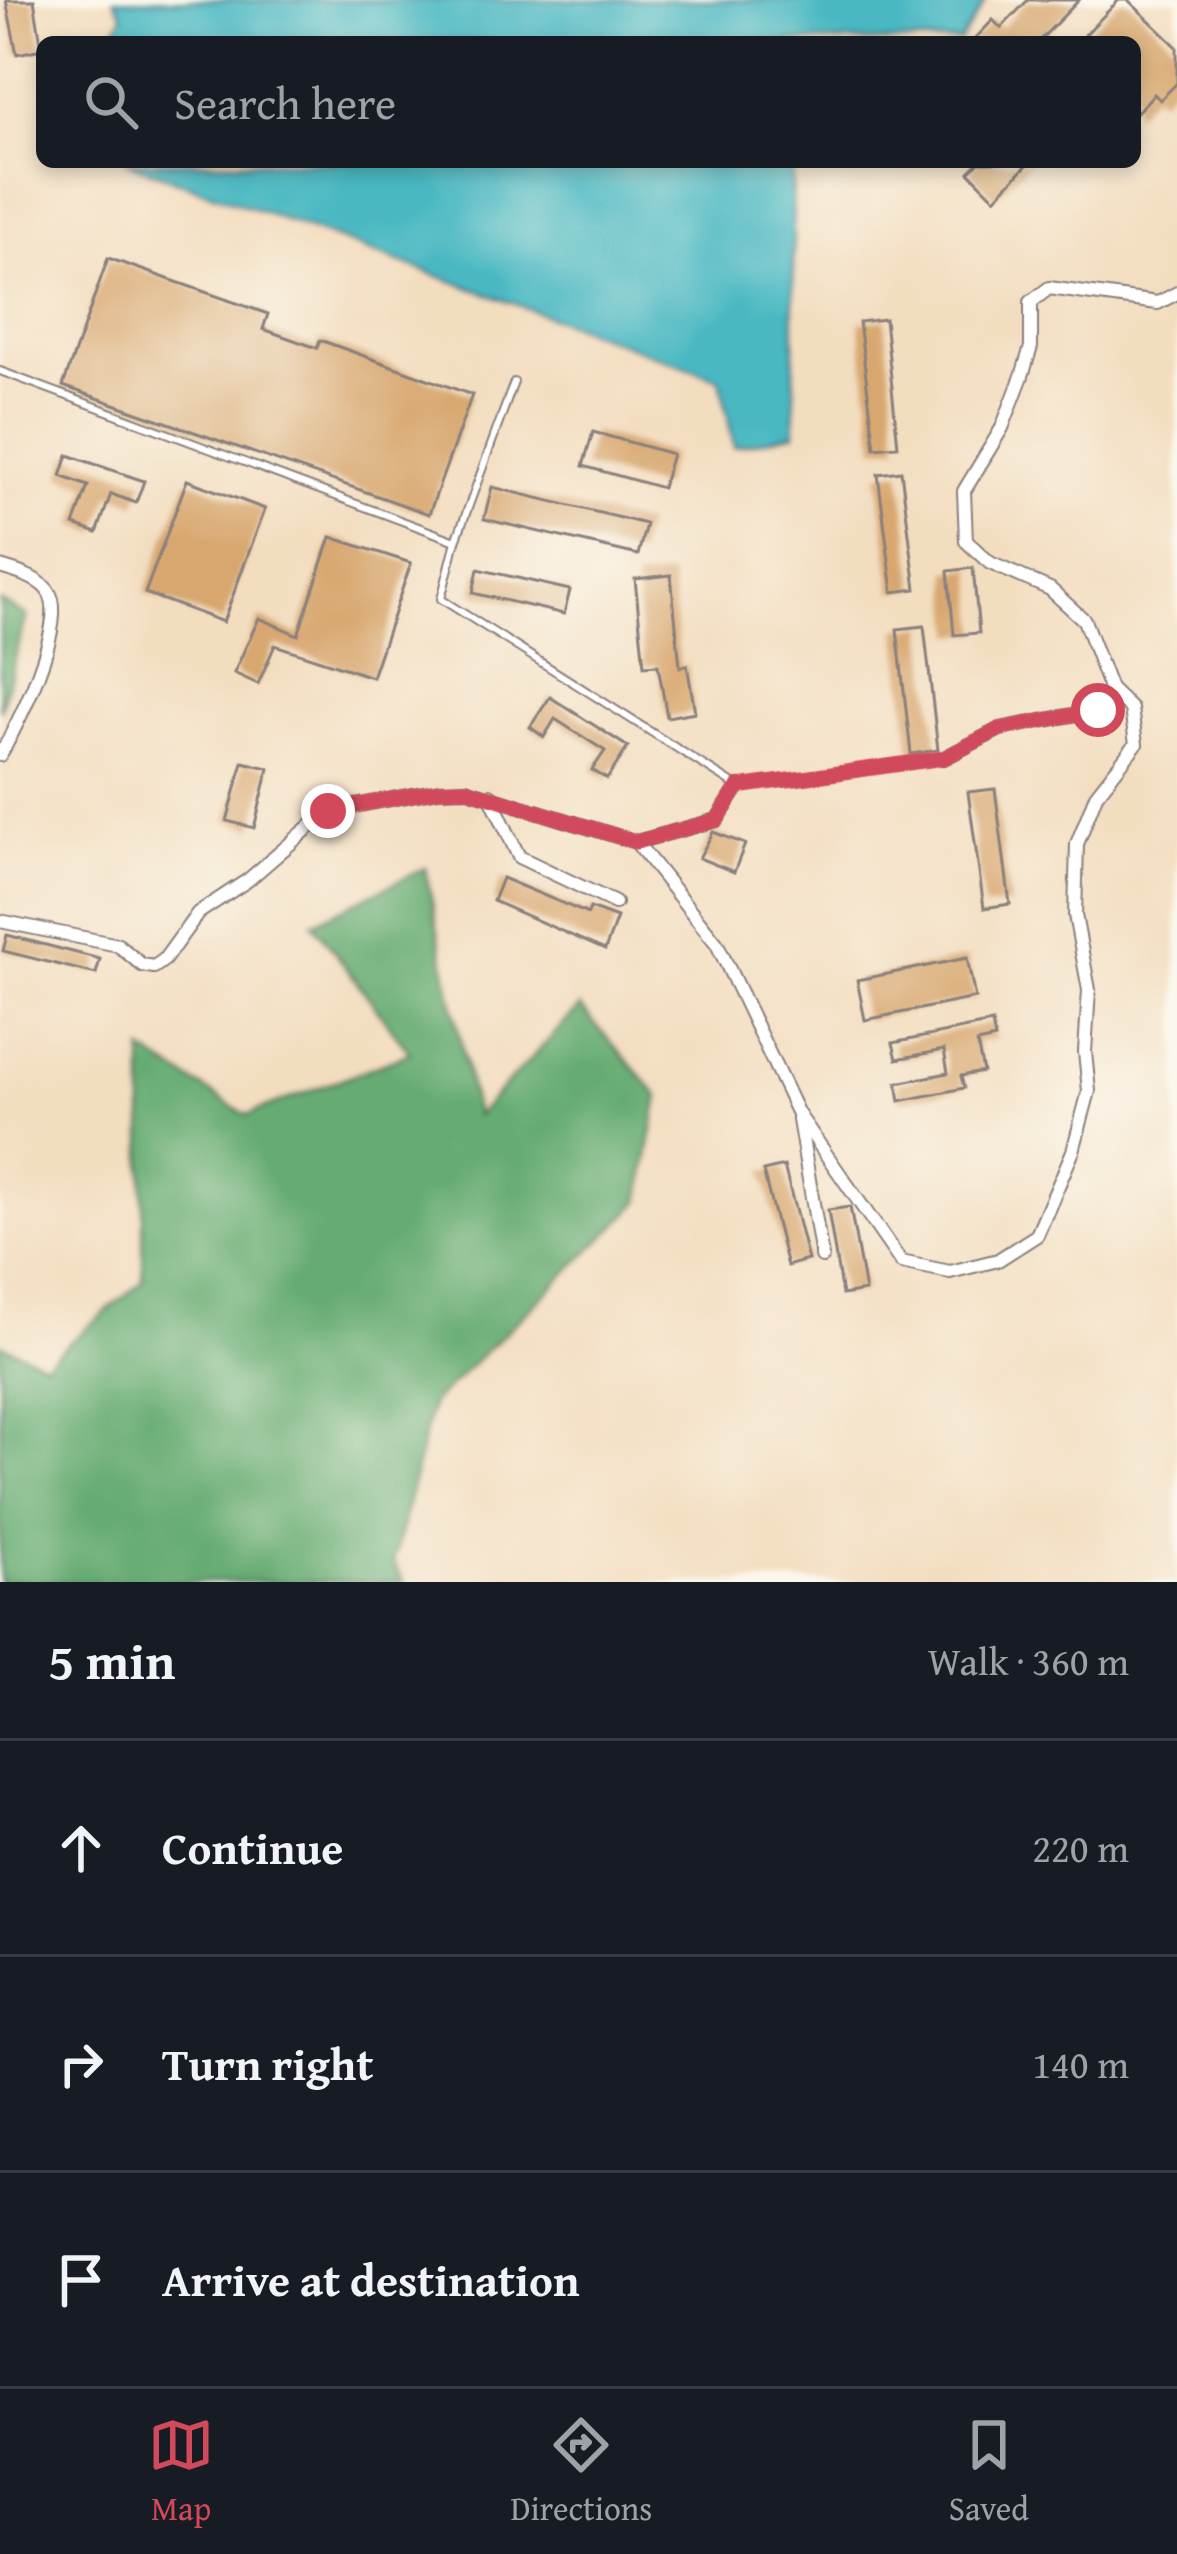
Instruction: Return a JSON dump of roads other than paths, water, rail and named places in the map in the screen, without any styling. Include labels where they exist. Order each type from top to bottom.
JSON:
[{"type":"street","points":[[636,842],[718,944],[798,1114],[901,1262],[950,1272],[998,1260],[1037,1234],[1073,1151],[1089,1091],[1085,1052],[1089,990],[1075,915],[1077,844],[1096,795],[1136,744],[1131,709],[1110,689],[1084,620],[1050,589],[990,563],[966,541],[964,491],[1003,428],[1022,376],[1031,347],[1031,302],[1049,288],[1158,303],[1177,293]]},
{"type":"street","points":[[0,568],[43,585],[54,612],[23,712],[0,755]]},
{"type":"street","points":[[944,758],[1000,729],[1098,710],[1110,689]]},
{"type":"street","points":[[0,921],[118,945],[142,965],[154,967],[198,913],[248,880],[328,811],[465,789],[636,842],[717,820],[738,787]]},
{"type":"street","points":[[490,796],[519,856],[615,903]]},
{"type":"street","points":[[798,1114],[823,1257]]},
{"type":"lane","points":[[0,371],[456,541]]},
{"type":"lane","points":[[514,382],[456,541],[442,599],[738,787],[944,758]]},
{"type":"water","points":[[114,0],[986,0],[964,36],[112,36],[123,15]]},
{"type":"water","points":[[142,168],[792,168],[795,433],[734,447],[720,379]]}]
